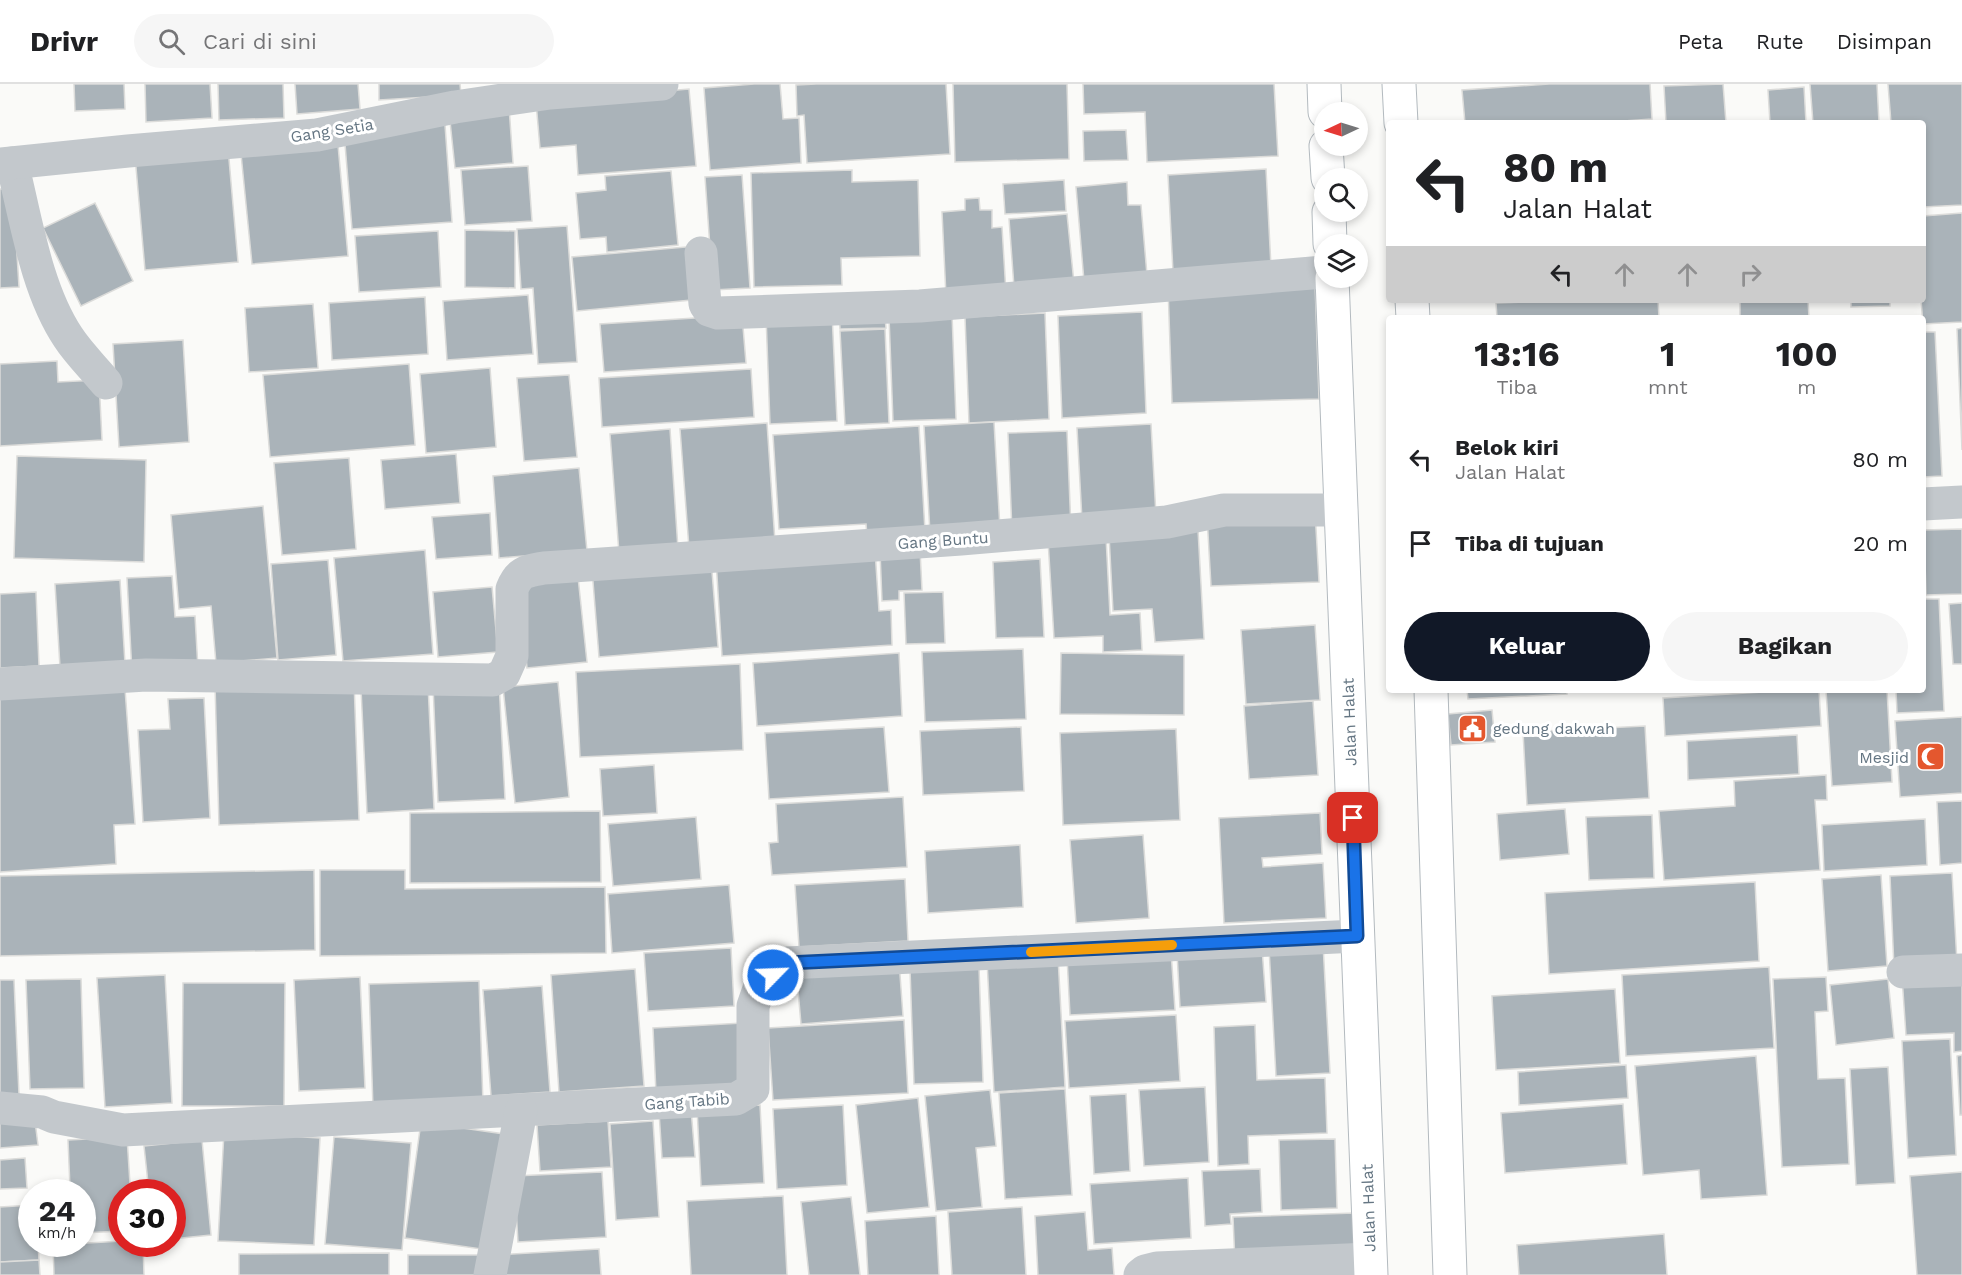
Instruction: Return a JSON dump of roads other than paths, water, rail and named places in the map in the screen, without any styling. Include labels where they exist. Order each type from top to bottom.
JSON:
[{"type":"main road","points":[[1324,84],[1325,102]]},
{"type":"main road","points":[[1399,84],[1401,120]]},
{"type":"main road","name":"Jalan Halat","points":[[1332,288],[1371,1267]]},
{"type":"main road","points":[[1431,693],[1450,1275]]},
{"type":"street","name":"Gang Setia","points":[[6,164],[317,135],[455,107],[550,93],[662,84]]},
{"type":"street","points":[[6,164],[40,275],[53,308],[68,337],[106,383]]},
{"type":"street","points":[[701,253],[705,304],[709,310],[717,313],[920,306],[1314,274]]},
{"type":"street","points":[[1926,504],[1962,502]]},
{"type":"street","name":"Gang Buntu","points":[[0,684],[146,675],[493,680],[504,674],[512,656],[512,589],[516,579],[524,572],[544,568],[1167,522],[1224,510],[1341,510]]},
{"type":"street","name":"Gang Tabib","points":[[521,1111],[736,1099],[753,1089],[753,1006],[760,986],[787,963],[1357,936]]},
{"type":"street","points":[[1903,972],[1962,970]]},
{"type":"street","points":[[0,1108],[42,1112],[54,1117],[123,1130],[521,1111],[490,1275]]},
{"type":"street","points":[[1140,1275],[1144,1270],[1157,1268],[1371,1267]]},
{"type":"place","name":"gedung dakwah","points":[[1472,728]]},
{"type":"place","name":"Mesjid","points":[[1930,757]]}]
